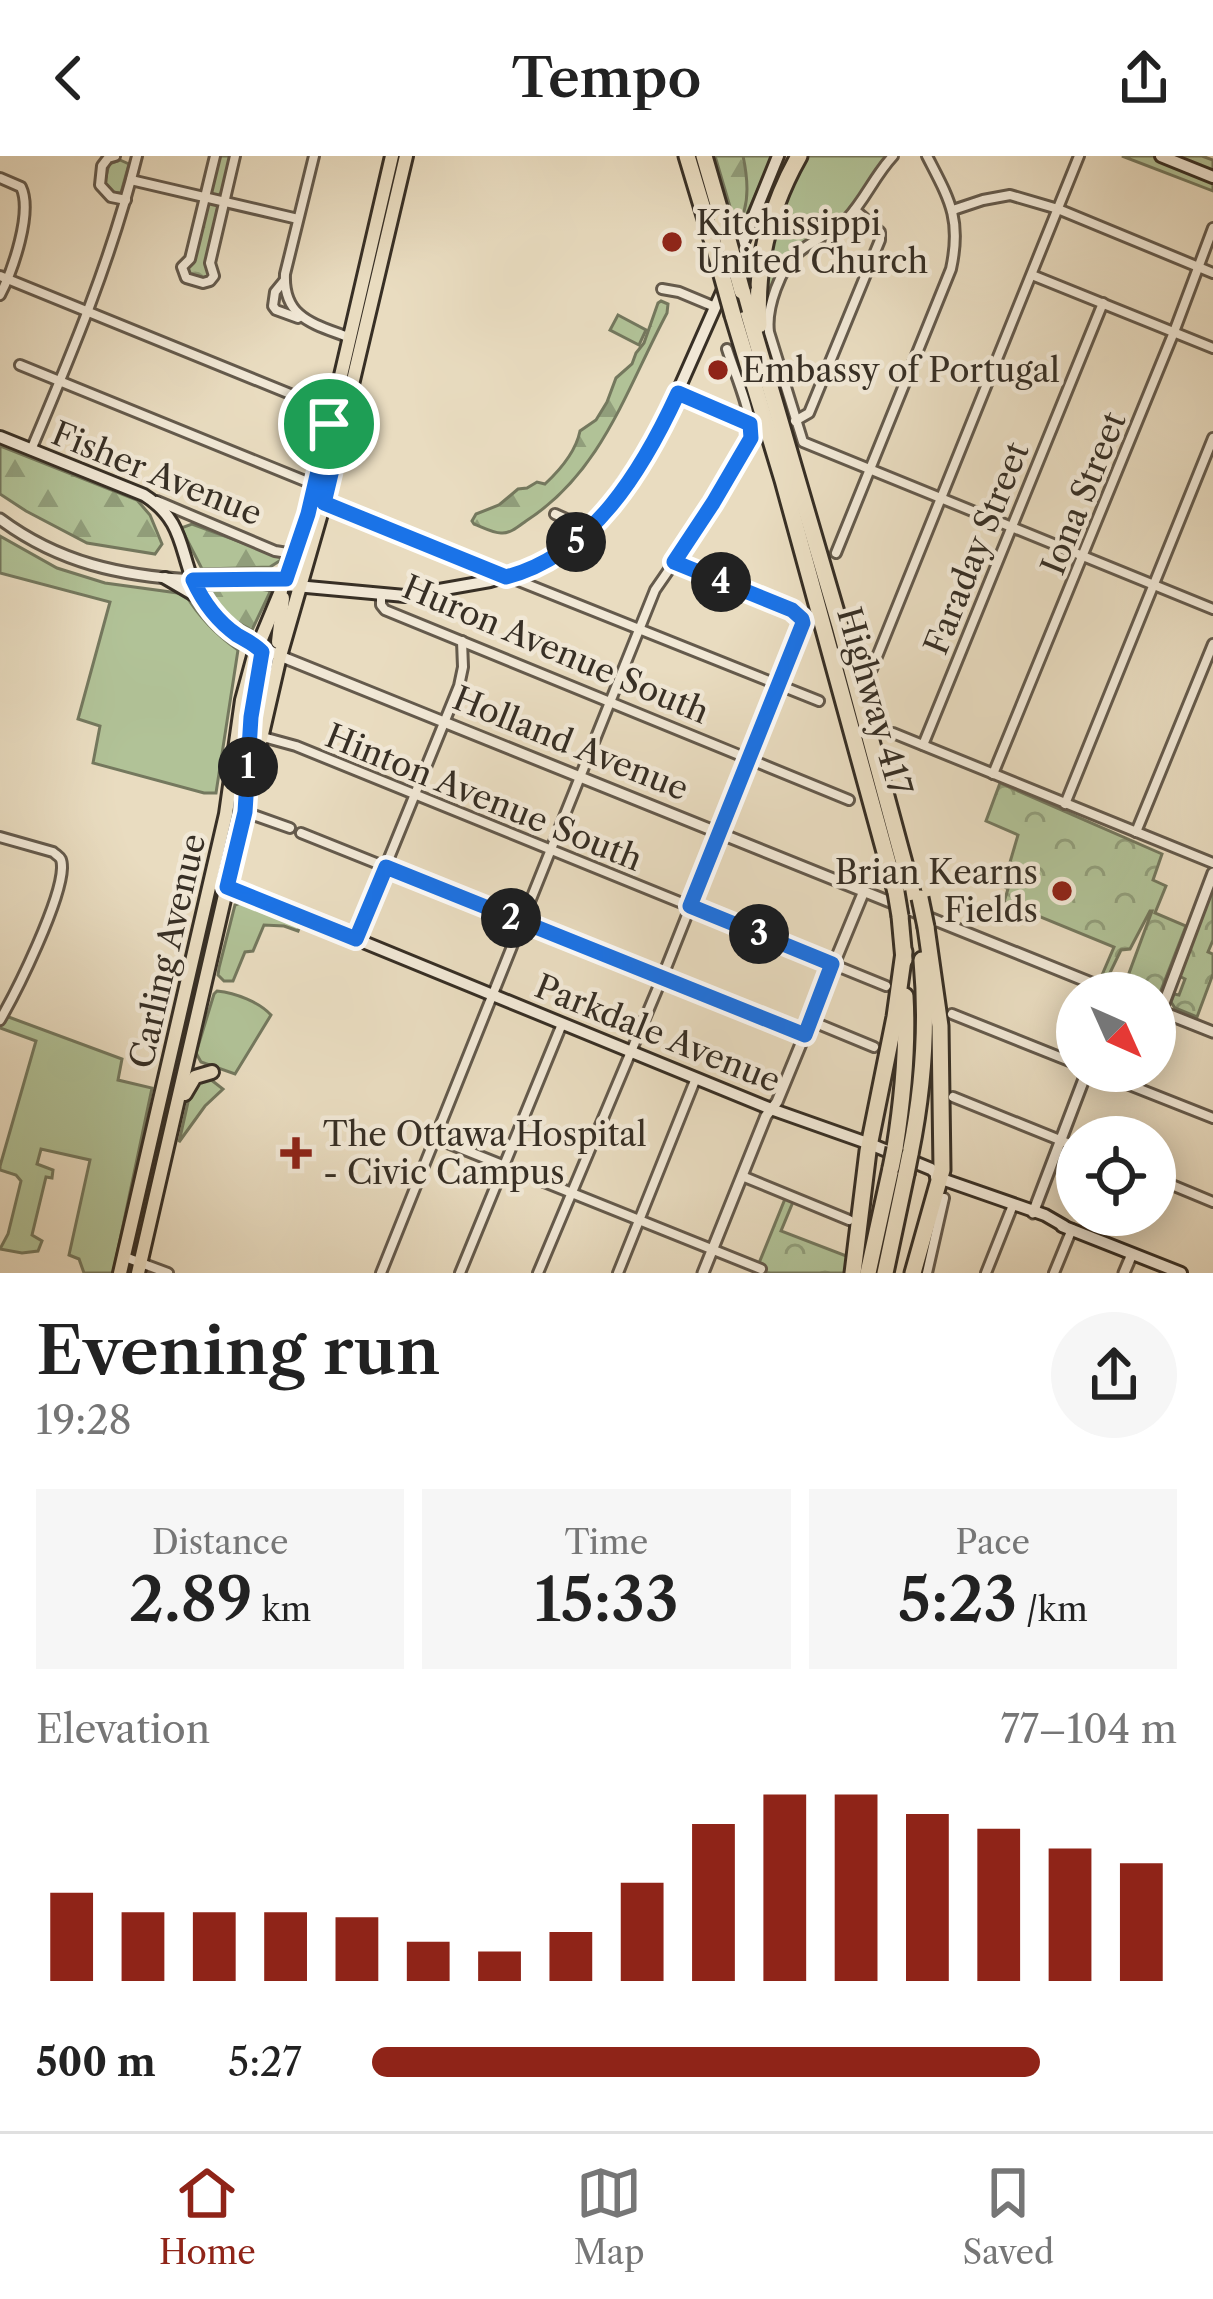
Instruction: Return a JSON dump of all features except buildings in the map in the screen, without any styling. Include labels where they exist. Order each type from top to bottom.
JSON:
[{"type":"highway","name":"Highway 417","points":[[687,156],[789,501],[896,892],[908,1042],[902,1151],[868,1273]]},
{"type":"highway","points":[[704,156],[922,925],[940,1026],[940,1178],[913,1273]]},
{"type":"highway","points":[[762,352],[761,253],[799,156]]},
{"type":"highway","points":[[902,1151],[922,1081],[922,925]]},
{"type":"highway","points":[[853,1273],[869,1148],[904,952]]},
{"type":"highway","points":[[885,1273],[898,1171]]},
{"type":"main road","name":"Carling Avenue","points":[[139,1267],[280,656],[324,503],[350,338],[392,156]]},
{"type":"main road","name":"Carling Avenue","points":[[120,1273],[231,791],[242,700],[258,646],[296,554],[406,156]]},
{"type":"main road","points":[[193,580],[300,583],[381,596],[422,594],[506,577],[547,562],[590,529],[646,452],[678,393],[782,156]]},
{"type":"main road","points":[[1161,156],[1213,177]]},
{"type":"main road","name":"Fisher Avenue","points":[[0,437],[143,495]]},
{"type":"main road","name":"Holland Avenue","points":[[122,488],[160,515],[182,548]]},
{"type":"main road","name":"Holland Avenue","points":[[143,495],[168,514],[176,528],[203,601],[227,627],[280,656]]},
{"type":"main road","points":[[165,578],[203,601]]},
{"type":"main road","points":[[280,656],[284,585]]},
{"type":"main road","points":[[245,812],[251,717],[262,659],[258,646]]},
{"type":"main road","name":"Parkdale Avenue","points":[[211,882],[835,1138],[1056,1221]]},
{"type":"main road","points":[[173,1123],[191,1081],[212,1072]]},
{"type":"main road","name":"Parkdale Avenue","points":[[1088,1236],[1180,1273]]},
{"type":"street","points":[[115,156],[102,166],[100,185],[111,196],[126,200]]},
{"type":"street","points":[[31,449],[89,313],[126,200],[137,157],[125,156]]},
{"type":"street","points":[[214,156],[190,259],[182,267],[184,275],[203,283],[214,276],[210,263],[236,156]]},
{"type":"street","points":[[314,156],[284,281],[272,306],[350,338]]},
{"type":"street","points":[[892,156],[855,210],[834,231],[794,256],[770,311],[769,332],[805,443],[1213,609]]},
{"type":"street","points":[[836,553],[951,269],[953,210],[927,156]]},
{"type":"street","points":[[872,669],[1079,156]]},
{"type":"street","points":[[0,178],[20,187],[26,200],[0,295]]},
{"type":"street","points":[[131,180],[298,219]]},
{"type":"street","points":[[953,210],[1010,195],[1058,209],[1213,273]]},
{"type":"street","points":[[795,421],[809,412],[880,240],[880,232],[855,210]]},
{"type":"street","name":"Iona Street","points":[[993,774],[1213,227]]},
{"type":"street","points":[[190,259],[210,263]]},
{"type":"street","points":[[1032,275],[1213,348]]},
{"type":"street","points":[[4,277],[335,421]]},
{"type":"street","points":[[284,281],[289,302],[305,320]]},
{"type":"street","points":[[662,289],[715,307]]},
{"type":"street","name":"Faraday Street","points":[[923,745],[1103,303]]},
{"type":"street","points":[[380,1273],[656,590],[751,438],[727,349]]},
{"type":"street","points":[[20,365],[316,485]]},
{"type":"street","points":[[678,393],[750,424]]},
{"type":"street","points":[[1065,804],[1213,437]]},
{"type":"street","name":"Fisher Avenue","points":[[143,495],[275,550],[296,554]]},
{"type":"street","points":[[324,503],[819,701]]},
{"type":"street","points":[[555,514],[590,529]]},
{"type":"street","points":[[0,519],[55,551],[96,567],[193,580]]},
{"type":"street","points":[[538,1273],[803,623],[792,610],[674,562]]},
{"type":"street","name":"Huron Avenue South","points":[[381,596],[383,609],[849,800]]},
{"type":"street","points":[[356,939],[445,722],[464,667],[462,641]]},
{"type":"street","points":[[1136,832],[1213,644]]},
{"type":"street","name":"Holland Avenue","points":[[280,656],[1064,972]]},
{"type":"street","points":[[892,733],[1213,863]]},
{"type":"street","name":"Hinton Avenue South","points":[[263,737],[299,747],[886,986]]},
{"type":"street","points":[[245,812],[290,828]]},
{"type":"street","points":[[301,833],[805,1035]]},
{"type":"street","points":[[0,837],[53,852],[62,866],[35,949],[0,1020]]},
{"type":"street","points":[[1173,972],[1213,874]]},
{"type":"street","points":[[703,1273],[864,891]]},
{"type":"street","points":[[952,1014],[1056,1056]]},
{"type":"street","points":[[1176,1017],[1213,1032]]},
{"type":"street","points":[[811,1021],[874,1047]]},
{"type":"street","points":[[460,1273],[562,1024]]},
{"type":"street","points":[[618,1273],[696,1078]]},
{"type":"street","points":[[1146,1092],[1213,1118]]},
{"type":"street","points":[[953,1097],[1056,1138]]},
{"type":"street","points":[[435,1138],[761,1269]]},
{"type":"street","points":[[1035,1214],[1056,1152]]},
{"type":"street","points":[[742,1176],[849,1220]]},
{"type":"street","points":[[1176,1187],[1213,1202]]},
{"type":"street","points":[[927,1273],[944,1198]]},
{"type":"street","points":[[986,1273],[1013,1205]]},
{"type":"street","points":[[1054,1273],[1066,1236]]},
{"type":"street","points":[[1124,1273],[1132,1254]]},
{"type":"street","points":[[124,1256],[139,1267],[168,1273]]},
{"type":"green space","points":[[217,156],[234,156],[210,275],[202,280],[187,271]]},
{"type":"green space","points":[[714,156],[773,156],[737,236]]},
{"type":"green space","points":[[715,156],[743,156],[746,202],[736,227]]},
{"type":"green space","points":[[802,156],[896,156],[856,212],[796,258],[769,319],[763,299],[764,257]]},
{"type":"green space","points":[[1122,156],[1213,160],[1213,191]]},
{"type":"green space","points":[[120,160],[129,164],[121,193],[111,192],[104,185],[109,164]]},
{"type":"green space","points":[[661,301],[668,304],[667,313],[610,427],[574,479],[511,531],[498,533],[474,524],[476,514],[499,505],[518,489],[545,484],[562,466],[580,431],[596,420],[616,378],[632,364]]},
{"type":"green space","points":[[618,315],[646,330],[639,345],[610,330]]},
{"type":"green space","points":[[0,446],[137,500],[150,515],[162,544],[155,554],[87,543],[26,511],[0,494]]},
{"type":"green space","points":[[192,524],[284,558],[270,567],[202,569],[181,528]]},
{"type":"green space","points":[[0,536],[57,568],[105,583],[185,594],[208,625],[238,650],[216,793],[93,763],[100,726],[78,719],[110,602],[0,573]]},
{"type":"green space","points":[[205,585],[271,590],[252,630],[224,612]]},
{"type":"green space","points":[[1000,783],[1162,854],[1153,880],[1166,886],[1155,913],[1186,926],[1168,972],[1129,972],[1152,911],[1130,949],[1121,950],[1110,972],[1103,972],[1114,947],[1004,902],[1008,889],[1003,886],[1018,835],[986,821]]},
{"type":"green space","points":[[1213,887],[1213,940],[1208,952],[1213,954],[1213,974],[1197,1017],[1176,1008],[1176,994],[1185,979],[1179,976]]},
{"type":"green space","points":[[216,897],[220,898],[182,1054],[204,936]]},
{"type":"green space","points":[[243,902],[300,926],[298,931],[264,925],[233,981],[224,981],[219,968],[235,905]]},
{"type":"green space","points":[[217,991],[247,999],[271,1015],[235,1074],[201,1062],[196,1053]]},
{"type":"green space","points":[[6,1016],[122,1059],[118,1080],[152,1088],[113,1273],[84,1273],[79,1259],[69,1255],[90,1160],[41,1149],[37,1164],[53,1170],[52,1178],[46,1177],[32,1235],[42,1241],[38,1251],[0,1249],[21,1181],[0,1166],[36,1041],[0,1028]]},
{"type":"green space","points":[[176,1075],[138,1250],[135,1250],[149,1161]]},
{"type":"green space","points":[[210,1079],[223,1089],[179,1142],[191,1089],[196,1082]]},
{"type":"green space","points":[[787,1194],[795,1197],[781,1231],[849,1257],[847,1273],[755,1273]]},
{"type":"place","name":"Kitchissippi United Church","points":[[672,242]]},
{"type":"place","name":"Embassy of Portugal","points":[[718,370]]},
{"type":"place","name":"Brian Kearns Fields","points":[[1062,891]]},
{"type":"place","name":"The Ottawa Hospital - Civic Campus","points":[[296,1153]]},
{"type":"route","points":[[678,393],[750,424],[751,438],[674,562],[792,610],[803,623],[690,906],[832,964],[805,1035],[386,867],[356,939],[227,887],[245,812],[251,717],[262,652],[212,612],[193,580],[286,579],[308,514],[329,424],[342,428],[324,503],[506,577],[547,562],[594,524],[646,452],[678,393]]}]
